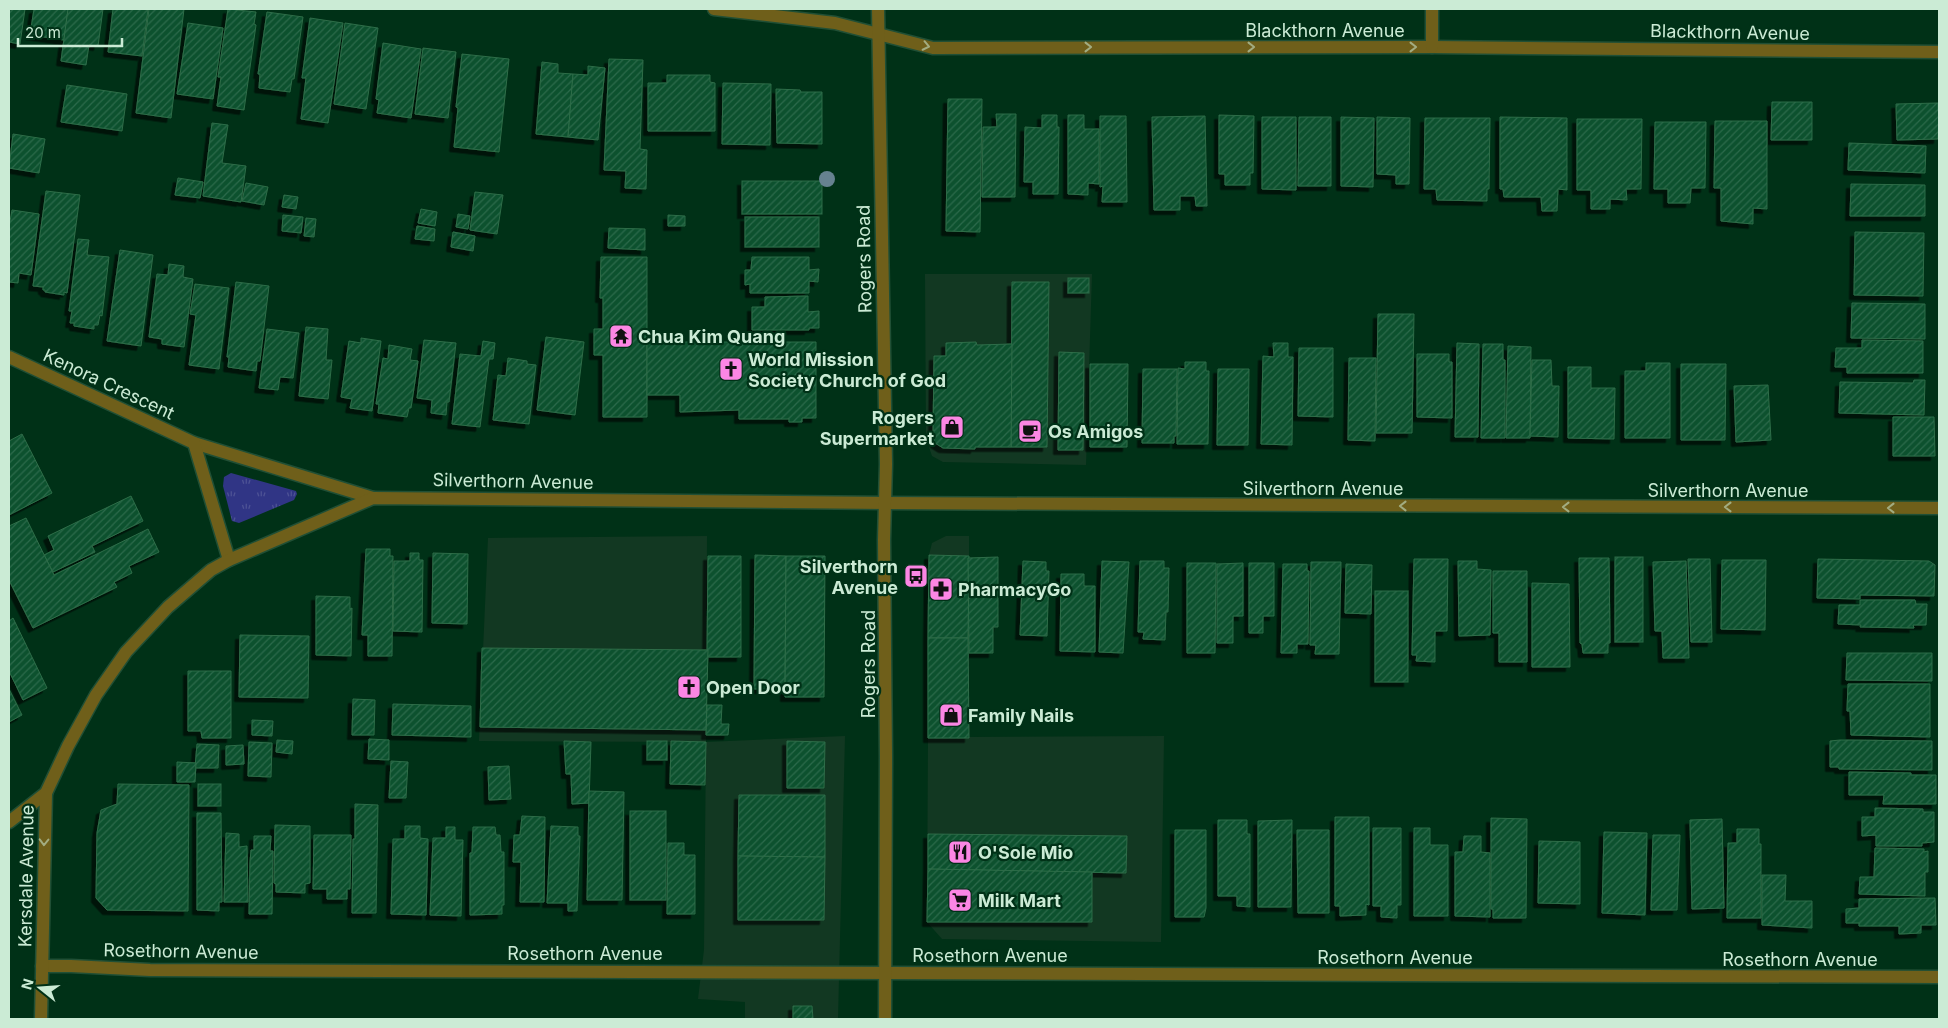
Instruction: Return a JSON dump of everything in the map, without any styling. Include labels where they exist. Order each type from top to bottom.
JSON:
[{"type":"street","name":"Blackthorn Avenue","points":[[714,9],[835,23],[933,48],[1432,47],[1939,52]]},
{"type":"street","name":"Rogers Road","points":[[878,9],[886,503],[884,540],[886,757],[886,972],[884,1019]]},
{"type":"street","points":[[1432,9],[1432,47]]},
{"type":"street","name":"Kenora Crescent","points":[[9,357],[194,443],[373,498]]},
{"type":"street","points":[[194,443],[229,560]]},
{"type":"street","name":"Silverthorn Avenue","points":[[9,822],[46,793],[68,746],[96,695],[126,652],[174,602],[211,570],[229,560],[373,498],[886,503],[1939,508]]},
{"type":"street","name":"Kersdale Avenue","points":[[41,1019],[46,793]]},
{"type":"street","name":"Rosethorn Avenue","points":[[42,966],[167,970],[1939,977]]},
{"type":"shaded area","points":[[925,274],[1092,274],[1086,465],[943,462],[932,456],[926,438]]},
{"type":"shaded area","points":[[707,536],[706,742],[479,741],[488,538]]},
{"type":"shaded area","points":[[946,536],[969,536],[969,737],[1164,736],[1161,942],[942,939],[927,922],[929,555],[932,543]]},
{"type":"shaded area","points":[[845,736],[838,1019],[745,1019],[745,1002],[698,999],[704,950],[706,742]]},
{"type":"green space","points":[[231,473],[296,491],[297,494],[294,500],[239,523],[232,521],[223,486],[224,477]]},
{"type":"building","points":[[9,9],[25,9],[20,44],[9,42]]},
{"type":"building","points":[[34,9],[68,9],[64,40],[30,35]]},
{"type":"building","points":[[68,9],[103,9],[98,46],[89,45],[86,65],[61,61]]},
{"type":"building","points":[[113,9],[148,9],[142,56],[108,52]]},
{"type":"building","points":[[149,9],[184,9],[171,118],[136,113]]},
{"type":"building","points":[[228,9],[256,12],[254,24],[256,25],[244,110],[217,106],[221,77],[218,77]]},
{"type":"building","points":[[267,12],[303,17],[294,79],[292,79],[290,92],[259,88],[260,74],[258,74]]},
{"type":"building","points":[[310,18],[343,23],[328,123],[301,119],[306,78],[302,78]]},
{"type":"building","points":[[188,23],[223,28],[213,99],[177,94]]},
{"type":"building","points":[[345,23],[378,28],[366,109],[334,104]]},
{"type":"building","points":[[383,43],[421,49],[411,118],[377,113],[379,100],[376,99]]},
{"type":"building","points":[[423,48],[456,52],[448,118],[415,114]]},
{"type":"building","points":[[462,54],[509,59],[499,152],[454,147]]},
{"type":"building","points":[[609,59],[643,60],[640,149],[647,150],[646,189],[625,188],[626,171],[604,170]]},
{"type":"building","points":[[542,62],[558,64],[558,73],[573,74],[568,137],[536,134]]},
{"type":"building","points":[[588,66],[605,68],[598,140],[568,137],[573,74],[588,75]]},
{"type":"building","points":[[667,75],[710,75],[710,82],[715,83],[715,131],[648,131],[648,83],[667,83]]},
{"type":"building","points":[[723,83],[771,84],[770,145],[722,144]]},
{"type":"building","points":[[67,85],[127,94],[122,131],[61,122]]},
{"type":"building","points":[[776,89],[822,92],[822,144],[777,143]]},
{"type":"building","points":[[948,99],[982,99],[980,232],[946,231]]},
{"type":"building","points":[[1772,102],[1812,102],[1812,140],[1771,140]]},
{"type":"building","points":[[1938,103],[1938,139],[1897,140],[1896,104]]},
{"type":"building","points":[[996,114],[1016,114],[1015,197],[982,197],[983,127],[997,127]]},
{"type":"building","points":[[1042,115],[1057,115],[1057,127],[1059,127],[1058,194],[1033,194],[1033,182],[1024,182],[1025,127],[1042,128]]},
{"type":"building","points":[[1068,115],[1084,115],[1084,129],[1099,129],[1099,184],[1088,183],[1088,195],[1068,194]]},
{"type":"building","points":[[1219,115],[1254,116],[1253,173],[1250,173],[1250,185],[1225,185],[1225,174],[1219,174]]},
{"type":"building","points":[[1100,116],[1126,116],[1127,202],[1102,202],[1103,186],[1100,187]]},
{"type":"building","points":[[1205,116],[1207,206],[1196,206],[1195,196],[1180,196],[1180,210],[1154,210],[1152,117]]},
{"type":"building","points":[[1262,117],[1296,117],[1296,190],[1262,189]]},
{"type":"building","points":[[1299,117],[1331,117],[1331,186],[1298,186]]},
{"type":"building","points":[[1341,117],[1374,118],[1373,187],[1341,186]]},
{"type":"building","points":[[1377,117],[1410,118],[1409,184],[1396,184],[1396,175],[1377,174]]},
{"type":"building","points":[[1500,117],[1567,118],[1567,190],[1558,189],[1557,211],[1542,211],[1541,197],[1504,197],[1503,189],[1500,189]]},
{"type":"building","points":[[1425,118],[1490,118],[1489,189],[1487,189],[1487,201],[1437,200],[1436,189],[1424,189]]},
{"type":"building","points":[[1577,119],[1642,119],[1641,189],[1626,189],[1627,200],[1610,199],[1610,209],[1591,209],[1591,190],[1577,190]]},
{"type":"building","points":[[1715,121],[1767,121],[1767,209],[1753,208],[1753,224],[1721,221],[1721,188],[1714,188]]},
{"type":"building","points":[[1655,122],[1706,122],[1705,188],[1691,188],[1690,203],[1668,203],[1668,189],[1654,189]]},
{"type":"building","points":[[212,123],[228,125],[222,163],[246,166],[241,202],[203,196]]},
{"type":"building","points":[[13,134],[45,139],[39,173],[9,168]]},
{"type":"building","points":[[1849,143],[1926,146],[1925,173],[1848,170]]},
{"type":"building","points":[[178,178],[203,182],[200,198],[175,195]]},
{"type":"building","points":[[742,181],[822,181],[822,214],[742,214]]},
{"type":"building","points":[[246,183],[268,187],[264,205],[242,201]]},
{"type":"building","points":[[1851,184],[1925,185],[1925,216],[1850,216]]},
{"type":"building","points":[[46,191],[80,195],[67,293],[64,292],[64,295],[45,292],[43,287],[33,286]]},
{"type":"building","points":[[475,192],[503,195],[497,234],[470,230]]},
{"type":"building","points":[[284,195],[298,197],[296,209],[282,207]]},
{"type":"building","points":[[421,209],[437,212],[435,226],[418,223]]},
{"type":"building","points":[[12,210],[39,214],[31,275],[19,273],[18,283],[9,282],[9,227]]},
{"type":"building","points":[[458,214],[470,216],[468,229],[456,227]]},
{"type":"building","points":[[283,215],[303,217],[301,233],[282,231]]},
{"type":"building","points":[[668,215],[685,216],[685,226],[668,226]]},
{"type":"building","points":[[745,217],[819,217],[819,247],[745,247]]},
{"type":"building","points":[[306,218],[316,219],[314,237],[304,236]]},
{"type":"building","points":[[417,226],[435,229],[434,241],[415,239]]},
{"type":"building","points":[[609,228],[645,229],[645,250],[608,248]]},
{"type":"building","points":[[453,232],[475,236],[473,251],[451,247]]},
{"type":"building","points":[[1855,232],[1924,233],[1923,296],[1854,295]]},
{"type":"building","points":[[78,239],[89,240],[87,255],[109,257],[102,316],[100,315],[98,325],[94,325],[94,329],[74,326],[74,323],[70,323],[72,311],[69,311]]},
{"type":"building","points":[[120,250],[153,255],[141,346],[107,341]]},
{"type":"building","name":"Chua Kim Quang","points":[[601,257],[647,257],[647,417],[603,417],[603,355],[594,355],[594,329],[603,329],[603,298],[600,298]]},
{"type":"building","points":[[752,257],[809,257],[809,270],[819,269],[818,282],[809,281],[809,293],[750,293],[750,284],[745,285],[745,270],[751,270]]},
{"type":"building","points":[[169,264],[184,266],[183,277],[193,279],[184,347],[162,344],[162,339],[149,337],[157,274],[168,275]]},
{"type":"building","points":[[1068,278],[1089,278],[1089,293],[1068,293]]},
{"type":"building","points":[[236,282],[269,286],[260,361],[257,361],[256,371],[228,367],[229,357],[227,357]]},
{"type":"building","points":[[1012,282],[1049,282],[1047,447],[1011,447]]},
{"type":"building","points":[[195,284],[229,288],[219,369],[189,365],[196,315],[190,314]]},
{"type":"building","points":[[808,296],[808,312],[819,311],[819,328],[809,328],[809,330],[752,330],[752,307],[765,307],[765,297]]},
{"type":"building","points":[[1852,303],[1925,304],[1925,339],[1851,338]]},
{"type":"building","points":[[1378,314],[1414,314],[1412,433],[1376,433]]},
{"type":"building","points":[[306,327],[328,329],[326,360],[332,360],[328,399],[299,396]]},
{"type":"building","points":[[267,329],[299,333],[293,378],[280,377],[278,390],[259,388]]},
{"type":"building","points":[[546,337],[584,342],[575,415],[537,410]]},
{"type":"building","points":[[361,338],[381,341],[372,411],[350,408],[352,399],[341,397],[349,341],[361,343]]},
{"type":"building","points":[[424,340],[456,343],[446,415],[431,413],[432,400],[417,398]]},
{"type":"building","points":[[1862,340],[1923,341],[1923,373],[1847,373],[1847,367],[1835,367],[1836,348],[1862,348]]},
{"type":"building","points":[[483,341],[495,343],[493,359],[489,359],[480,427],[452,424],[460,354],[481,356]]},
{"type":"building","name":"World Mission Society Church of God","points":[[647,342],[816,342],[816,418],[802,418],[802,422],[789,422],[789,419],[739,419],[739,410],[680,412],[680,395],[647,395]]},
{"type":"building","points":[[976,342],[977,345],[1012,344],[1011,447],[943,448],[935,443],[933,438],[934,356],[946,356],[946,343]]},
{"type":"building","points":[[1273,343],[1288,343],[1288,357],[1293,357],[1292,445],[1261,444],[1263,356],[1274,357]]},
{"type":"building","points":[[1457,343],[1479,344],[1478,437],[1455,437]]},
{"type":"building","points":[[1483,344],[1503,344],[1503,360],[1505,360],[1505,438],[1481,438]]},
{"type":"building","points":[[389,345],[412,349],[410,360],[418,361],[411,408],[409,408],[407,417],[378,413],[379,404],[376,404],[383,358],[388,359]]},
{"type":"building","points":[[1508,346],[1531,347],[1530,438],[1506,438]]},
{"type":"building","points":[[1299,348],[1333,348],[1333,417],[1298,416]]},
{"type":"building","points":[[1059,352],[1084,353],[1083,450],[1058,450]]},
{"type":"building","points":[[1417,354],[1449,354],[1449,362],[1452,362],[1452,418],[1417,417]]},
{"type":"building","points":[[508,358],[527,361],[527,364],[536,365],[529,424],[493,420],[498,375],[506,376]]},
{"type":"building","points":[[1349,358],[1376,358],[1375,441],[1348,440]]},
{"type":"building","points":[[1532,360],[1551,360],[1552,386],[1559,386],[1558,437],[1530,436]]},
{"type":"building","points":[[1185,362],[1206,362],[1206,371],[1209,371],[1208,444],[1177,444],[1178,368],[1185,369]]},
{"type":"building","points":[[1646,363],[1670,363],[1670,438],[1625,438],[1625,371],[1646,371]]},
{"type":"building","points":[[1090,364],[1128,364],[1127,447],[1090,447]]},
{"type":"building","points":[[1681,364],[1726,364],[1725,440],[1681,440]]},
{"type":"building","points":[[1568,367],[1591,367],[1591,388],[1615,388],[1614,439],[1568,438]]},
{"type":"building","points":[[1143,369],[1177,369],[1176,436],[1174,436],[1174,443],[1142,443]]},
{"type":"building","points":[[1218,369],[1249,369],[1248,445],[1217,445]]},
{"type":"building","points":[[1914,380],[1925,380],[1924,415],[1839,413],[1840,382],[1913,383]]},
{"type":"building","points":[[1768,385],[1771,440],[1736,442],[1734,386]]},
{"type":"building","points":[[1893,417],[1934,417],[1935,456],[1893,456]]},
{"type":"building","points":[[22,434],[52,493],[9,515],[9,441]]},
{"type":"building","points":[[131,496],[143,521],[92,546],[95,552],[53,572],[44,555],[54,550],[48,536]]},
{"type":"building","points":[[26,518],[54,575],[148,529],[159,552],[129,566],[132,573],[114,582],[117,587],[33,628],[9,580],[9,526]]},
{"type":"building","points":[[366,549],[390,549],[390,556],[393,556],[392,656],[368,656],[368,635],[362,635]]},
{"type":"building","points":[[410,553],[419,553],[419,560],[423,560],[422,632],[393,631],[394,561],[410,561]]},
{"type":"building","points":[[433,553],[468,554],[467,624],[432,623]]},
{"type":"building","points":[[755,555],[786,556],[785,689],[754,689]]},
{"type":"building","points":[[929,555],[969,556],[968,638],[928,638]]},
{"type":"building","points":[[708,556],[741,556],[741,657],[707,657]]},
{"type":"building","points":[[786,556],[825,556],[824,697],[785,697]]},
{"type":"building","points":[[998,557],[998,627],[993,627],[993,653],[969,653],[968,558]]},
{"type":"building","points":[[1615,557],[1643,557],[1643,642],[1615,642]]},
{"type":"building","points":[[1579,558],[1609,558],[1610,643],[1608,643],[1608,653],[1583,653],[1582,644],[1580,643]]},
{"type":"building","points":[[1414,559],[1448,559],[1447,631],[1435,631],[1435,662],[1416,661],[1417,655],[1412,655]]},
{"type":"building","points":[[1688,559],[1710,559],[1712,642],[1691,642]]},
{"type":"building","points":[[1818,559],[1929,561],[1935,565],[1934,596],[1860,595],[1860,599],[1817,598]]},
{"type":"building","points":[[1722,560],[1766,560],[1765,630],[1721,629]]},
{"type":"building","points":[[1023,561],[1046,562],[1046,571],[1049,571],[1047,636],[1020,635]]},
{"type":"building","points":[[1102,561],[1129,562],[1123,653],[1099,652]]},
{"type":"building","points":[[1140,561],[1164,561],[1164,568],[1169,568],[1165,640],[1143,639],[1144,632],[1138,632]]},
{"type":"building","points":[[1458,561],[1477,561],[1477,569],[1491,570],[1490,635],[1459,636]]},
{"type":"building","points":[[1686,561],[1689,658],[1663,658],[1662,631],[1655,631],[1653,562]]},
{"type":"building","points":[[1311,562],[1341,562],[1339,654],[1315,654],[1316,645],[1310,645]]},
{"type":"building","points":[[1187,563],[1216,563],[1215,653],[1187,653]]},
{"type":"building","points":[[1243,563],[1243,616],[1233,616],[1233,643],[1217,643],[1217,564]]},
{"type":"building","points":[[1249,563],[1274,563],[1274,616],[1263,616],[1263,633],[1249,633]]},
{"type":"building","points":[[1283,564],[1307,564],[1307,571],[1309,571],[1308,644],[1297,644],[1297,653],[1281,653]]},
{"type":"building","points":[[1346,564],[1372,565],[1371,614],[1345,613]]},
{"type":"building","points":[[1493,571],[1527,571],[1527,662],[1499,662],[1499,633],[1493,633]]},
{"type":"building","points":[[1061,574],[1084,574],[1084,586],[1095,586],[1095,652],[1060,651]]},
{"type":"building","points":[[1532,583],[1569,584],[1570,667],[1532,667]]},
{"type":"building","points":[[1375,591],[1408,591],[1408,682],[1375,682]]},
{"type":"building","points":[[316,596],[350,597],[350,609],[352,608],[351,656],[316,655]]},
{"type":"building","points":[[1860,600],[1915,600],[1916,604],[1927,604],[1926,625],[1913,625],[1914,628],[1860,627],[1861,625],[1838,624],[1839,605],[1860,605]]},
{"type":"building","points":[[13,618],[47,688],[23,700],[9,671],[9,621]]},
{"type":"building","points":[[240,635],[309,636],[308,698],[239,697]]},
{"type":"building","points":[[928,638],[968,638],[969,738],[928,738]]},
{"type":"building","points":[[482,648],[708,650],[706,730],[480,727]]},
{"type":"building","points":[[1847,653],[1932,653],[1932,681],[1846,680]]},
{"type":"building","points":[[188,671],[231,671],[231,738],[202,738],[201,731],[188,731]]},
{"type":"building","points":[[1848,684],[1930,684],[1930,737],[1851,735],[1850,711],[1847,711]]},
{"type":"building","points":[[9,689],[22,715],[9,722]]},
{"type":"building","points":[[353,699],[375,700],[374,735],[352,735]]},
{"type":"building","points":[[393,704],[471,706],[471,737],[392,735]]},
{"type":"building","points":[[707,705],[722,705],[721,724],[729,724],[728,735],[706,735]]},
{"type":"building","points":[[252,720],[273,721],[272,736],[252,735]]},
{"type":"building","points":[[369,739],[389,740],[389,760],[368,759]]},
{"type":"building","points":[[277,740],[293,741],[292,754],[276,752]]},
{"type":"building","points":[[564,741],[591,742],[589,803],[572,804],[571,774],[566,774]]},
{"type":"building","points":[[647,741],[667,741],[667,760],[647,760]]},
{"type":"building","points":[[671,741],[706,742],[705,785],[670,784]]},
{"type":"building","points":[[787,741],[825,742],[824,788],[787,788]]},
{"type":"building","points":[[1830,741],[1932,741],[1932,770],[1839,769],[1839,767],[1830,767]]},
{"type":"building","points":[[249,742],[272,743],[271,777],[248,776]]},
{"type":"building","points":[[197,744],[219,745],[218,768],[195,768]]},
{"type":"building","points":[[243,745],[244,764],[226,765],[226,746]]},
{"type":"building","points":[[391,761],[408,762],[406,798],[389,798]]},
{"type":"building","points":[[177,762],[196,763],[195,782],[177,782]]},
{"type":"building","points":[[509,766],[511,799],[489,800],[488,767]]},
{"type":"building","points":[[1849,772],[1936,775],[1936,804],[1883,804],[1884,795],[1849,795]]},
{"type":"building","points":[[118,784],[189,785],[188,911],[107,910],[96,898],[97,833],[101,810],[117,804]]},
{"type":"building","points":[[198,784],[221,784],[221,806],[198,806]]},
{"type":"building","points":[[589,791],[624,792],[622,900],[587,900]]},
{"type":"building","points":[[739,795],[825,795],[825,857],[738,856]]},
{"type":"building","points":[[355,804],[378,805],[376,913],[352,913]]},
{"type":"building","points":[[1875,808],[1923,809],[1923,812],[1934,812],[1934,842],[1922,843],[1922,846],[1876,846],[1876,835],[1862,836],[1862,817],[1875,817]]},
{"type":"building","points":[[630,811],[666,811],[666,900],[630,900]]},
{"type":"building","points":[[197,813],[221,813],[222,902],[219,902],[219,911],[197,910]]},
{"type":"building","points":[[522,816],[545,817],[544,902],[520,902],[521,862],[513,862],[514,835],[520,835]]},
{"type":"building","points":[[1335,817],[1369,817],[1369,905],[1366,904],[1366,915],[1340,916],[1340,906],[1335,906]]},
{"type":"building","points":[[1491,818],[1527,819],[1526,918],[1493,918],[1493,909],[1491,909]]},
{"type":"building","points":[[1722,819],[1724,908],[1692,909],[1690,820]]},
{"type":"building","points":[[1218,820],[1247,820],[1247,834],[1250,834],[1250,907],[1237,906],[1237,896],[1218,896]]},
{"type":"building","points":[[1292,820],[1291,907],[1258,907],[1258,821]]},
{"type":"building","points":[[275,825],[310,826],[310,883],[305,884],[305,893],[276,892],[276,884],[274,883]]},
{"type":"building","points":[[405,826],[420,826],[420,838],[428,839],[426,915],[391,914],[393,839],[405,839]]},
{"type":"building","points":[[551,826],[578,827],[578,836],[580,836],[577,911],[568,911],[568,903],[547,903]]},
{"type":"building","points":[[446,827],[455,827],[455,840],[463,840],[461,916],[430,915],[433,838],[446,838]]},
{"type":"building","points":[[473,827],[495,827],[496,835],[500,835],[501,852],[504,852],[504,905],[502,905],[502,914],[470,915],[470,853],[472,853]]},
{"type":"building","points":[[1373,828],[1401,828],[1401,905],[1397,905],[1397,918],[1381,917],[1381,906],[1373,906]]},
{"type":"building","points":[[1414,828],[1430,828],[1430,845],[1448,845],[1448,916],[1414,916]]},
{"type":"building","points":[[1737,829],[1759,829],[1759,844],[1761,844],[1761,918],[1727,918],[1728,843],[1737,843]]},
{"type":"building","points":[[1175,830],[1206,830],[1206,908],[1204,917],[1175,917]]},
{"type":"building","points":[[1297,830],[1329,830],[1329,913],[1298,913]]},
{"type":"building","points":[[1604,832],[1647,833],[1645,915],[1602,913]]},
{"type":"building","points":[[226,833],[239,834],[239,847],[247,846],[248,902],[224,902]]},
{"type":"building","points":[[928,834],[1127,836],[1126,873],[928,869]]},
{"type":"building","points":[[314,835],[351,835],[350,889],[347,889],[347,899],[327,899],[327,889],[313,889]]},
{"type":"building","points":[[1653,835],[1680,835],[1677,910],[1651,910]]},
{"type":"building","points":[[254,836],[271,836],[270,851],[273,851],[272,914],[249,914],[250,862],[251,850],[254,850]]},
{"type":"building","points":[[1464,836],[1481,836],[1481,852],[1490,853],[1490,917],[1455,916],[1455,852],[1463,852]]},
{"type":"building","points":[[1539,841],[1580,842],[1580,904],[1538,903]]},
{"type":"building","points":[[668,843],[684,843],[684,855],[695,855],[695,914],[667,914]]},
{"type":"building","points":[[1875,848],[1924,849],[1924,852],[1928,851],[1928,872],[1925,872],[1925,896],[1859,894],[1860,877],[1874,877]]},
{"type":"building","points":[[738,856],[825,857],[824,920],[738,920]]},
{"type":"building","points":[[928,869],[1092,872],[1092,922],[927,922]]},
{"type":"building","points":[[1762,875],[1786,875],[1785,901],[1812,901],[1812,928],[1762,925]]},
{"type":"building","points":[[1935,898],[1936,925],[1921,925],[1921,933],[1899,934],[1899,926],[1859,926],[1859,923],[1846,923],[1846,909],[1859,908],[1859,899]]},
{"type":"building","points":[[793,1006],[812,1006],[813,1019],[793,1019]]},
{"type":"place","name":"Chua Kim Quang","points":[[621,336]]},
{"type":"place","name":"World Mission Society Church of God","points":[[731,369]]},
{"type":"place","name":"Rogers Supermarket","points":[[952,427]]},
{"type":"place","name":"Os Amigos","points":[[1030,431]]},
{"type":"place","name":"Silverthorn Avenue","points":[[916,576]]},
{"type":"place","name":"PharmacyGo","points":[[941,589]]},
{"type":"place","name":"Open Door","points":[[689,687]]},
{"type":"place","name":"Family Nails","points":[[951,715]]},
{"type":"place","name":"O'Sole Mio","points":[[960,852]]},
{"type":"place","name":"Milk Mart","points":[[960,900]]}]
